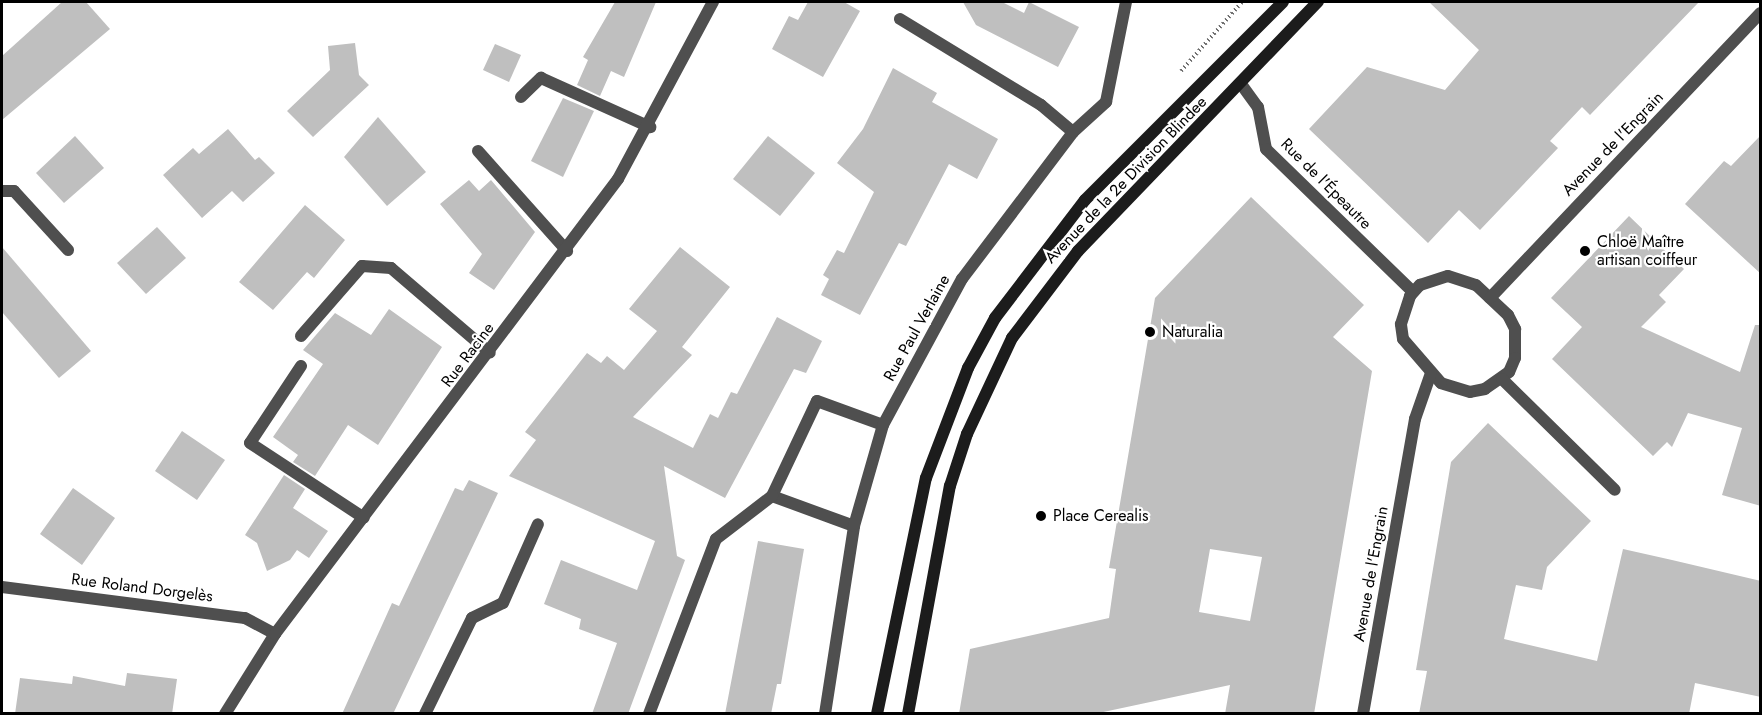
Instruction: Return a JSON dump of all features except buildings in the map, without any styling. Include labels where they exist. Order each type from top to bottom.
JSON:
[{"type":"main road","name":"Avenue de la 2e Division Blindee","points":[[877,714],[926,478],[968,368],[995,318],[1085,200],[1284,2]]},
{"type":"main road","name":"Avenue de la 2e Division Blindee","points":[[908,714],[950,486],[967,434],[1012,338],[1078,251],[1318,2]]},
{"type":"street","name":"Rue Racine","points":[[225,714],[275,634],[567,251],[650,127],[711,2]]},
{"type":"street","name":"Rue Paul Verlaine","points":[[825,714],[854,526],[883,425],[962,279],[1073,132],[1106,102],[1126,2]]},
{"type":"street","name":"Avenue de l'Engrain","points":[[1490,298],[1761,13]]},
{"type":"street","points":[[900,19],[1041,105],[1073,132]]},
{"type":"street","points":[[520,97],[541,78],[650,127]]},
{"type":"street","name":"Rue de l'Épeautre","points":[[1241,84],[1258,107],[1266,149],[1413,292]]},
{"type":"street","points":[[478,151],[567,251]]},
{"type":"street","points":[[2,191],[14,191],[68,250]]},
{"type":"street","points":[[301,336],[362,266],[391,268],[490,353]]},
{"type":"street","points":[[1448,276],[1476,285],[1490,298],[1508,315],[1516,336],[1515,358],[1502,379],[1470,392],[1455,390],[1431,373],[1403,339],[1403,310],[1413,292],[1434,278],[1448,276]]},
{"type":"street","points":[[301,366],[250,443],[364,518]]},
{"type":"street","name":"Avenue de l'Engrain","points":[[1363,714],[1415,418],[1431,373]]},
{"type":"street","points":[[1502,379],[1615,490]]},
{"type":"street","points":[[649,714],[716,539],[772,496],[817,401],[883,425]]},
{"type":"street","points":[[772,496],[854,526]]},
{"type":"street","points":[[425,714],[472,618],[503,603],[538,524]]},
{"type":"street","name":"Rue Roland Dorgelès","points":[[2,587],[245,618],[275,634]]},
{"type":"place","name":"Chloë Maître artisan coiffeur","points":[[1585,251]]},
{"type":"place","name":"Naturalia","points":[[1150,332]]},
{"type":"place","name":"Place Cerealis","points":[[1041,516]]}]
